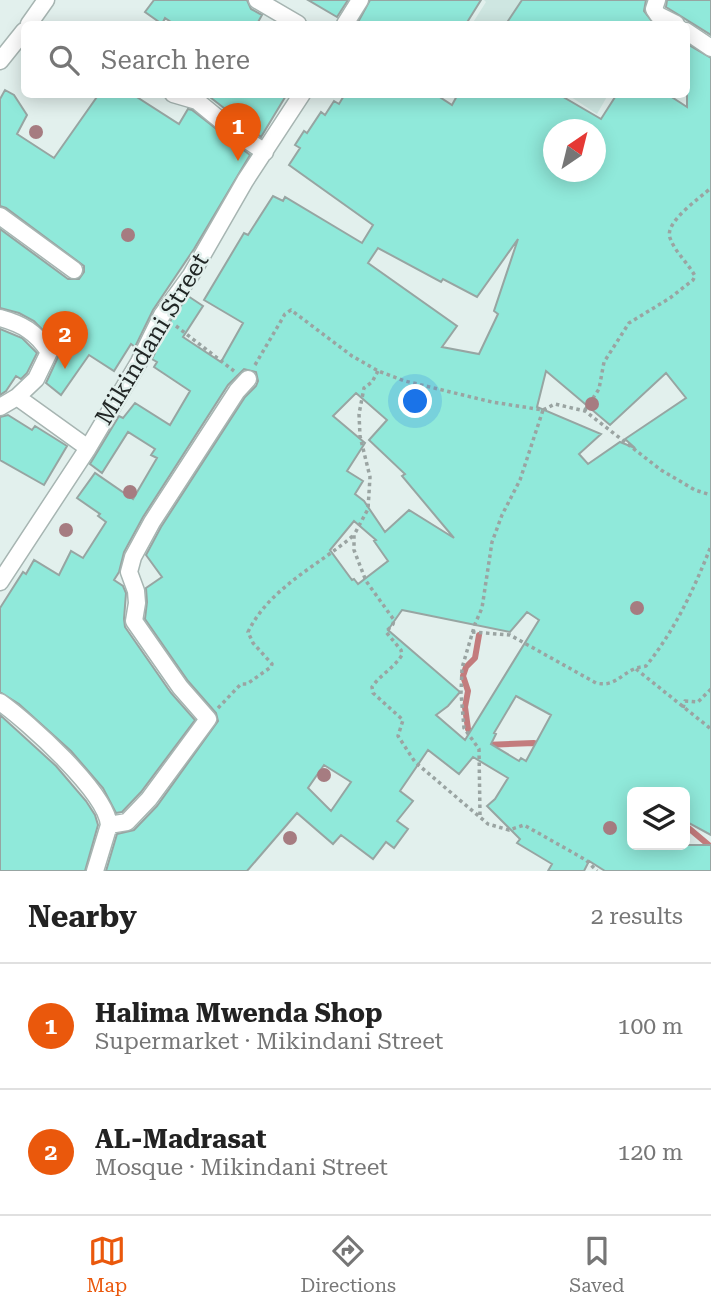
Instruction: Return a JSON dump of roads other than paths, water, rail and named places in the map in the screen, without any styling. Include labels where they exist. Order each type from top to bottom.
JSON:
[{"type":"street","points":[[34,21],[46,0]]},
{"type":"street","points":[[257,0],[293,21]]},
{"type":"street","points":[[347,21],[360,0]]},
{"type":"street","points":[[657,0],[654,9],[670,21]]},
{"type":"street","points":[[690,33],[711,48]]},
{"type":"street","points":[[0,61],[21,37]]},
{"type":"street","points":[[187,98],[197,101],[236,133],[265,152]]},
{"type":"street","name":"Mikindani Street","points":[[0,582],[7,559],[88,448],[139,362],[162,315],[191,275],[245,181],[299,98]]},
{"type":"street","points":[[0,216],[74,270]]},
{"type":"street","points":[[0,318],[36,334],[48,352],[36,379],[17,397],[0,407]]},
{"type":"street","points":[[109,825],[127,822],[149,799],[208,719],[180,687],[134,621],[136,591],[129,572],[133,557],[152,522],[237,391],[248,379]]},
{"type":"street","points":[[17,397],[88,448]]},
{"type":"street","points":[[0,702],[26,722],[60,755],[105,809],[109,825],[95,871]]},
{"type":"waterway","points":[[474,737],[468,729],[465,707],[468,691],[463,676],[466,667],[475,658],[479,635]]},
{"type":"waterway","points":[[485,745],[534,743],[540,746]]},
{"type":"waterway","points":[[690,829],[711,847]]},
{"type":"place","name":"Halima Mwenda Shop","points":[[238,161]]},
{"type":"place","name":"AL-Madrasat","points":[[65,369]]}]
